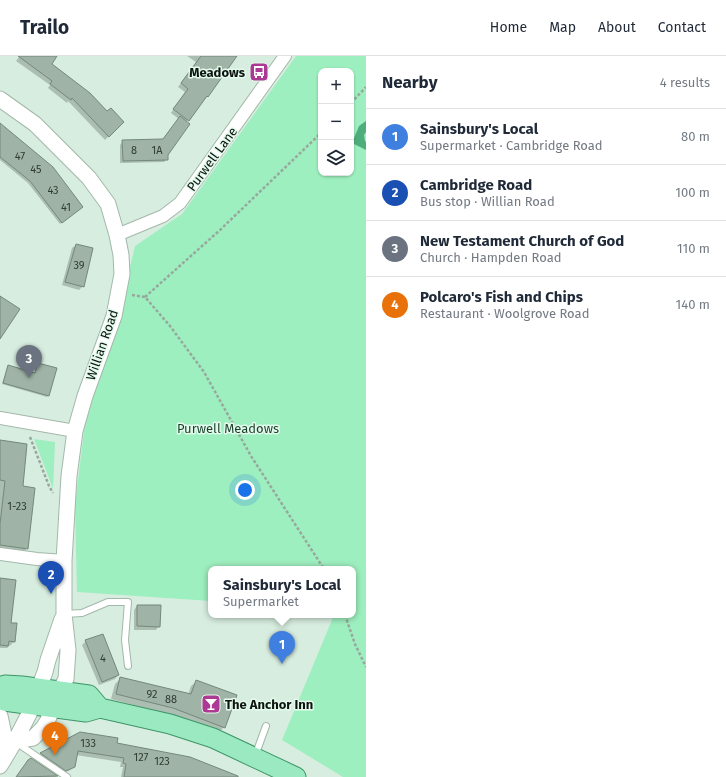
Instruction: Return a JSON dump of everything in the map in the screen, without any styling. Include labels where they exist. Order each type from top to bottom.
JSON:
[{"type":"main road","points":[[0,687],[5,685],[36,696],[53,708],[86,712],[100,708],[170,724],[213,738],[296,777]]},
{"type":"main road","points":[[0,698],[4,701],[36,696],[60,690],[89,695],[100,708]]},
{"type":"street","name":"Purwell Lane","points":[[117,236],[163,216],[180,203],[285,56]]},
{"type":"street","name":"Willian Road","points":[[0,99],[36,124],[89,178],[108,204],[121,255],[122,274],[114,316],[74,431],[69,476],[64,561],[64,614],[68,650],[66,679],[43,728],[33,738],[12,747]]},
{"type":"street","points":[[0,418],[74,431]]},
{"type":"street","points":[[0,554],[64,561]]},
{"type":"street","name":"Willian Road","points":[[0,766],[12,747],[36,696],[64,614]]},
{"type":"street","points":[[0,716],[12,747]]},
{"type":"lane","points":[[64,614],[82,613],[108,602],[128,602],[125,640],[128,666]]},
{"type":"lane","points":[[255,757],[266,726]]},
{"type":"lane","points":[[12,747],[67,777]]},
{"type":"path","points":[[354,100],[366,88]]},
{"type":"path","points":[[145,297],[220,230],[318,136]]},
{"type":"path","points":[[118,293],[145,297],[170,326],[204,372],[250,456],[322,566]]},
{"type":"path","points":[[29,434],[54,496]]},
{"type":"path","points":[[346,618],[366,667]]},
{"type":"green space","name":"Purwell Meadows","points":[[296,56],[366,56],[366,777],[343,777],[282,740],[333,618],[356,618],[356,566],[208,566],[208,601],[77,592],[75,505],[85,423],[117,324],[135,246],[182,214]]},
{"type":"green space","points":[[34,439],[55,442],[53,489]]},
{"type":"shaded area","points":[[366,121],[366,132],[364,135],[366,150],[354,144],[354,138],[359,126]]},
{"type":"building","points":[[18,56],[57,56],[52,64],[90,93],[107,111],[111,108],[124,122],[109,137],[72,98],[71,100],[50,84],[52,81]]},
{"type":"building","points":[[201,56],[237,56],[189,121],[173,109],[188,89],[181,83]]},
{"type":"building","points":[[180,116],[190,124],[168,155],[168,160],[123,161],[122,140],[163,139]]},
{"type":"building","points":[[0,123],[53,167],[83,207],[62,223],[30,181],[0,157]]},
{"type":"building","points":[[76,244],[93,248],[84,287],[65,282]]},
{"type":"building","points":[[0,296],[20,309],[0,339]]},
{"type":"building","points":[[38,363],[57,368],[49,396],[3,383],[8,365],[35,373]]},
{"type":"building","points":[[0,440],[27,444],[23,486],[35,488],[28,549],[0,545],[0,524],[5,481],[0,480]]},
{"type":"building","points":[[0,578],[16,580],[11,623],[17,623],[15,642],[9,641],[8,646],[0,645]]},
{"type":"building","points":[[137,605],[161,605],[160,627],[137,626]]},
{"type":"building","points":[[103,634],[119,675],[102,682],[85,640]]},
{"type":"building","points":[[120,677],[191,694],[196,680],[237,695],[225,728],[173,708],[116,694]]},
{"type":"building","points":[[80,732],[118,738],[117,743],[190,757],[238,777],[124,777],[126,764],[123,763],[124,758],[78,751],[75,767],[66,771],[40,753]]},
{"type":"building","points":[[31,758],[58,776],[16,777]]},
{"type":"place","name":"Meadows","points":[[259,72]]},
{"type":"place","name":"New Testament Church of God","points":[[29,378]]},
{"type":"place","name":"Cambridge Road","points":[[51,594]]},
{"type":"place","name":"Sainsbury's Local","points":[[282,664]]},
{"type":"place","name":"The Anchor Inn","points":[[211,704]]},
{"type":"place","name":"Polcaro's Fish and Chips","points":[[55,755]]}]
